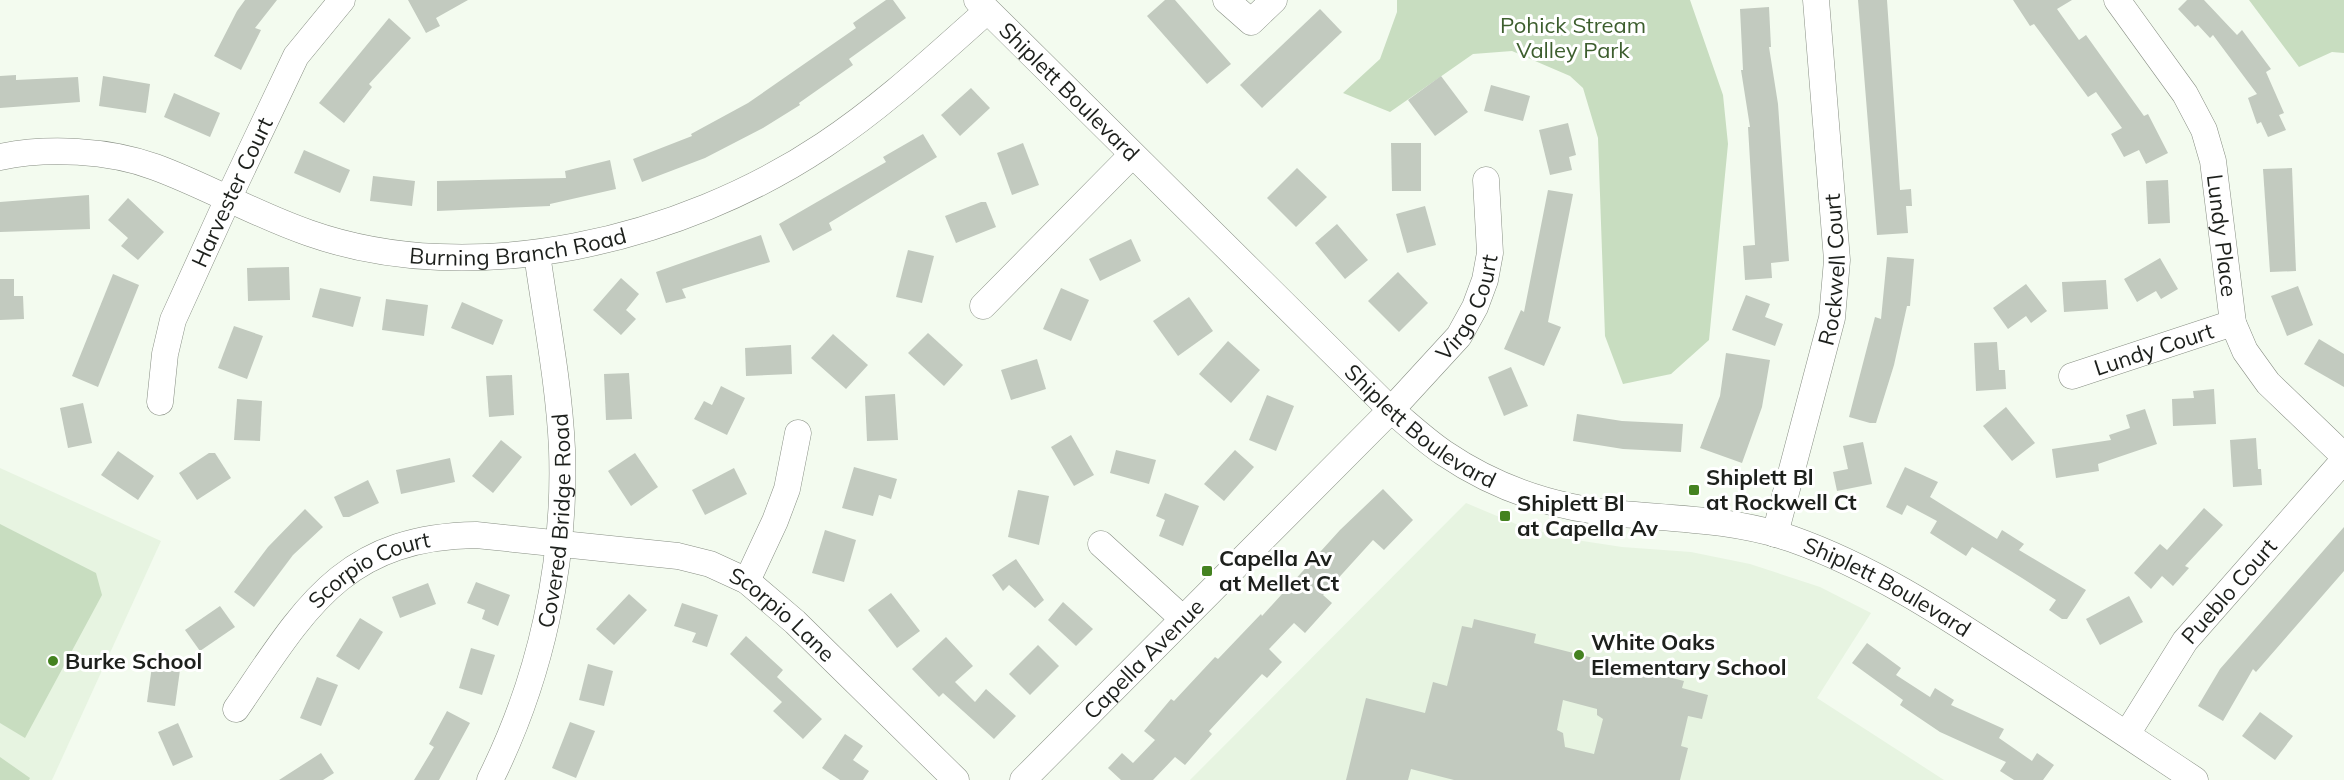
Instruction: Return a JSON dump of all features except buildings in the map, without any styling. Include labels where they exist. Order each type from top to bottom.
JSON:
[{"type":"street","name":"Harvester Court","points":[[160,402],[165,354],[173,320],[296,56],[342,0]]},
{"type":"street","points":[[1226,0],[1251,22],[1274,0]]},
{"type":"street","name":"Rockwell Court","points":[[1775,534],[1832,318],[1837,289],[1838,260],[1816,0]]},
{"type":"street","name":"Lundy Place","points":[[2117,0],[2185,94],[2204,130],[2213,161],[2233,323],[2245,351],[2268,383],[2344,458]]},
{"type":"street","name":"Burning Branch Road","points":[[0,157],[53,150],[87,153],[152,166],[309,234],[389,253],[459,259],[537,254],[648,228],[704,208],[772,176],[822,147],[870,113],[982,6]]},
{"type":"street","name":"Shiplett Boulevard","points":[[982,6],[1391,410],[1444,453],[1486,478],[1522,494],[1593,511],[1719,523],[1775,534],[1828,554],[1899,587],[2195,780]]},
{"type":"street","points":[[983,306],[1132,155]]},
{"type":"street","name":"Virgo Court","points":[[1391,410],[1459,336],[1475,307],[1485,280],[1490,253],[1486,180]]},
{"type":"street","name":"Covered Bridge Road","points":[[490,780],[526,698],[549,614],[558,544],[562,449],[537,254]]},
{"type":"street","name":"Lundy Court","points":[[2072,376],[2233,323]]},
{"type":"street","name":"Capella Avenue","points":[[1023,780],[1391,410]]},
{"type":"street","points":[[747,581],[776,521],[787,489],[798,433]]},
{"type":"street","name":"Pueblo Court","points":[[2127,734],[2185,641],[2344,458]]},
{"type":"street","name":"Scorpio Court","points":[[236,709],[298,619],[339,577],[370,557],[405,543],[444,536],[476,535],[558,544]]},
{"type":"street","name":"Scorpio Lane","points":[[558,544],[678,556],[711,564],[747,581],[795,622],[956,780]]},
{"type":"street","points":[[1101,544],[1182,618]]},
{"type":"shaded area","name":"Burke School","points":[[0,468],[161,541],[52,780],[0,780]]},
{"type":"shaded area","name":"White Oaks Elementary School","points":[[1466,503],[1516,524],[1563,538],[1622,547],[1691,552],[1750,564],[1820,587],[1871,613],[1817,698],[1944,780],[1190,780]]},
{"type":"green space","name":"Pohick Stream Valley Park","points":[[1397,0],[1690,0],[1723,95],[1728,144],[1709,340],[1671,374],[1623,384],[1605,336],[1598,138],[1583,88],[1570,76],[1512,51],[1473,54],[1390,112],[1343,93],[1380,59],[1397,12]]},
{"type":"green space","points":[[2249,0],[2344,0],[2344,53],[2332,52],[2299,67]]},
{"type":"green space","points":[[0,524],[96,573],[102,595],[25,738],[0,723]]},
{"type":"green space","points":[[0,757],[30,778],[29,780],[0,780]]},
{"type":"place","name":"Shiplett Bl at Rockwell Ct","points":[[1694,490]]},
{"type":"place","name":"Shiplett Bl at Capella Av","points":[[1505,516]]},
{"type":"place","name":"Capella Av at Mellet Ct","points":[[1207,571]]},
{"type":"place","name":"White Oaks Elementary School","points":[[1579,655]]},
{"type":"place","name":"Burke School","points":[[53,661]]}]
